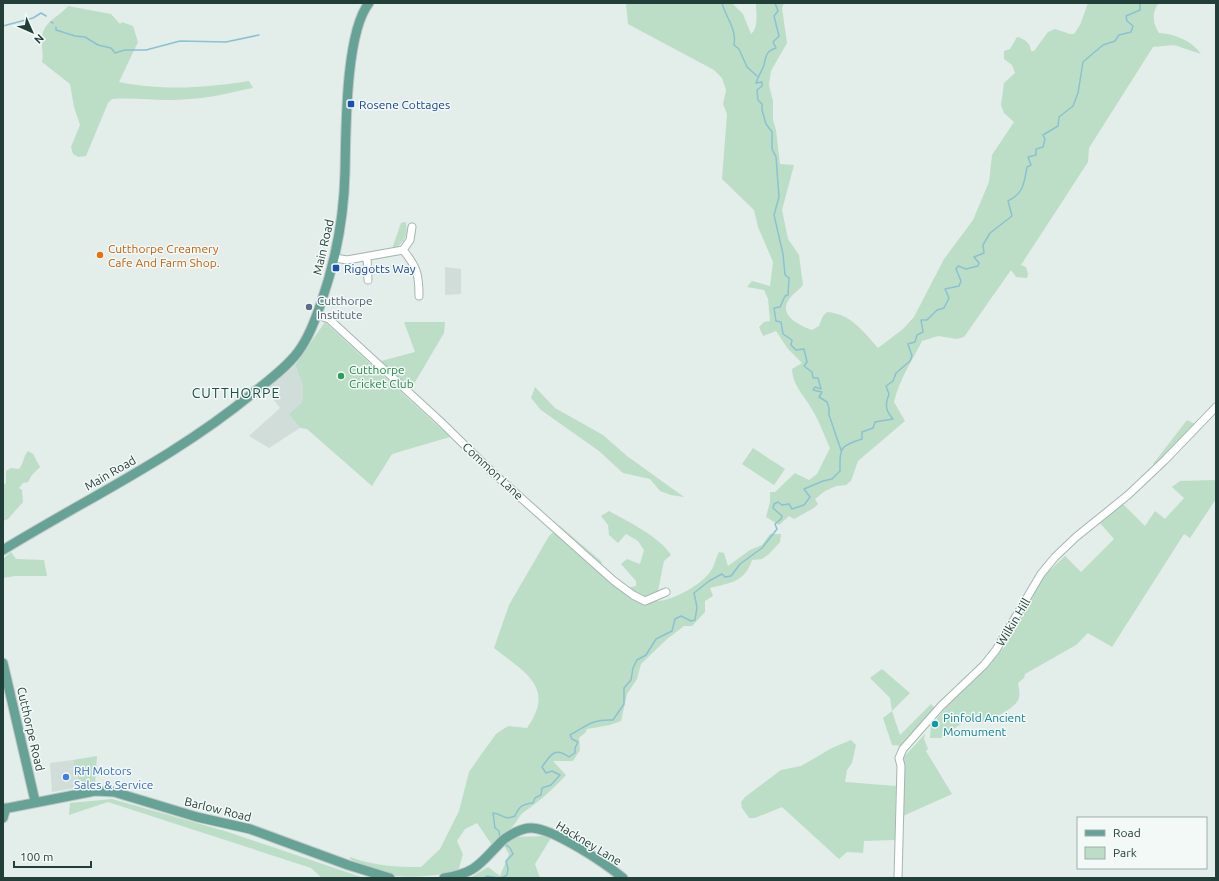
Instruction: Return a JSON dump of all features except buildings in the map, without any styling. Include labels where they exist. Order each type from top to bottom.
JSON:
[{"type":"main road","name":"Main Road","points":[[3,550],[214,424],[287,364],[299,351],[309,334],[317,314],[335,258],[345,196],[345,134],[353,50],[358,20],[369,3]]},
{"type":"main road","name":"Cutthorpe Road","points":[[3,663],[35,801]]},
{"type":"main road","name":"Barlow Road","points":[[5,808],[35,801],[95,791],[114,792],[197,817],[250,829],[348,865],[390,878]]},
{"type":"main road","points":[[3,818],[5,808]]},
{"type":"main road","name":"Hackney Lane","points":[[444,878],[459,876],[474,870],[503,840],[523,829],[530,827],[560,837],[623,878]]},
{"type":"street","points":[[335,258],[346,260],[403,250],[410,240],[412,227]]},
{"type":"street","points":[[403,250],[412,260],[418,272],[419,296]]},
{"type":"street","points":[[367,257],[368,280]]},
{"type":"street","name":"Common Lane","points":[[320,305],[329,319],[440,421],[492,472],[614,581],[633,595],[646,601],[666,592]]},
{"type":"street","name":"Common Lane","points":[[317,314],[329,319]]},
{"type":"street","name":"Wilkin Hill","points":[[898,878],[901,766],[899,758],[903,749],[941,706],[984,665],[996,650],[1041,574],[1056,557],[1076,537],[1128,495],[1216,407]]},
{"type":"shaded area","points":[[445,267],[461,269],[461,294],[445,295]]},
{"type":"shaded area","points":[[295,365],[303,386],[302,402],[289,414],[300,428],[269,448],[249,436],[280,408],[266,390]]},
{"type":"shaded area","points":[[73,760],[80,787],[52,792],[50,763]]},
{"type":"green space","points":[[626,3],[732,3],[743,14],[751,34],[754,31],[756,24],[756,3],[784,3],[782,8],[787,43],[771,71],[769,85],[773,101],[773,120],[776,130],[780,164],[794,165],[782,210],[788,239],[799,255],[803,285],[789,299],[786,306],[786,311],[792,320],[812,330],[819,326],[823,316],[827,312],[843,316],[856,324],[878,348],[903,329],[914,317],[944,259],[973,220],[989,182],[992,155],[1014,122],[1004,113],[1001,105],[1004,83],[1015,73],[1012,65],[1004,59],[1004,51],[1010,49],[1017,37],[1027,42],[1031,51],[1034,51],[1048,32],[1055,29],[1074,34],[1080,25],[1088,3],[1159,3],[1155,10],[1154,18],[1155,26],[1159,33],[1177,36],[1188,41],[1201,54],[1174,45],[1153,47],[1089,148],[1088,162],[1021,265],[1026,267],[1028,274],[1027,278],[1016,277],[1011,270],[964,337],[957,339],[938,336],[922,341],[902,378],[894,402],[905,421],[858,461],[851,481],[846,485],[836,486],[825,491],[815,499],[818,504],[814,508],[794,519],[789,516],[779,525],[766,517],[770,502],[770,492],[775,492],[795,473],[809,480],[817,474],[830,448],[820,425],[800,391],[793,375],[792,369],[802,363],[788,349],[776,331],[763,336],[759,327],[764,322],[770,321],[768,299],[764,290],[747,287],[752,281],[770,286],[773,262],[758,227],[754,210],[722,179],[727,114],[723,104],[726,90],[722,78],[714,70],[628,24]]},
{"type":"green space","points":[[68,6],[111,14],[120,24],[122,22],[133,26],[138,42],[119,82],[152,87],[184,88],[249,81],[253,88],[213,96],[179,100],[112,99],[108,103],[86,156],[78,157],[73,154],[71,147],[80,125],[74,107],[70,84],[42,62],[43,32],[49,23]]},
{"type":"green space","points":[[406,222],[406,235],[403,242],[392,249],[401,223]]},
{"type":"green space","points":[[325,322],[450,437],[392,454],[372,486],[307,429],[300,428],[289,414],[302,402],[303,386],[295,365]]},
{"type":"green space","points":[[404,322],[445,322],[444,333],[411,389],[381,361],[415,352]]},
{"type":"green space","points":[[535,387],[555,408],[603,435],[627,456],[684,497],[671,495],[660,491],[650,479],[623,473],[599,451],[541,410],[531,398]]},
{"type":"green space","points":[[1187,420],[1195,424],[1154,465],[1153,464]]},
{"type":"green space","points":[[753,448],[785,469],[774,485],[742,464]]},
{"type":"green space","points":[[28,451],[33,454],[40,467],[32,475],[28,482],[23,483],[19,488],[22,490],[23,502],[8,519],[3,521],[3,485],[6,483],[6,471],[11,468],[19,469]]},
{"type":"green space","points":[[1216,480],[1216,499],[1190,538],[1184,534],[1112,647],[1088,633],[1076,645],[1025,674],[1024,678],[1018,683],[1019,698],[1017,702],[1005,712],[982,723],[969,718],[941,738],[930,738],[931,725],[935,728],[939,724],[936,720],[947,706],[988,666],[1006,645],[1044,576],[1065,556],[1081,572],[1114,539],[1100,523],[1122,503],[1145,526],[1155,511],[1165,519],[1184,498],[1172,487],[1180,481]]},
{"type":"green space","points":[[609,511],[651,536],[666,548],[671,555],[664,561],[656,601],[678,595],[695,586],[712,569],[719,552],[724,553],[728,566],[750,550],[762,545],[770,534],[781,534],[780,542],[762,559],[752,560],[749,567],[741,577],[730,583],[710,588],[713,596],[705,601],[705,612],[692,626],[684,626],[667,639],[641,664],[637,679],[627,694],[621,721],[610,725],[587,729],[586,732],[579,738],[580,750],[573,761],[553,761],[566,775],[546,795],[523,813],[506,834],[492,845],[477,823],[465,829],[457,841],[463,854],[458,872],[404,877],[378,872],[350,859],[350,857],[385,865],[421,867],[440,849],[459,811],[469,772],[496,734],[508,726],[527,728],[535,714],[538,702],[537,691],[533,682],[526,673],[494,648],[509,605],[549,536],[560,526],[602,562],[598,570],[623,589],[636,586],[636,581],[621,564],[627,559],[640,564],[644,550],[638,541],[626,534],[618,543],[609,535],[608,525],[601,516]]},
{"type":"green space","points":[[11,552],[16,559],[44,560],[47,576],[15,576],[3,578],[3,559]]},
{"type":"green space","points":[[882,669],[910,693],[892,711],[890,698],[870,678]]},
{"type":"green space","points":[[931,704],[935,708],[902,746],[892,745],[883,718],[892,711],[900,735]]},
{"type":"green space","points":[[925,734],[924,739],[928,749],[926,751],[952,794],[903,816],[901,760]]},
{"type":"green space","points":[[851,740],[856,745],[852,763],[847,770],[845,782],[896,786],[895,840],[864,841],[863,853],[847,852],[839,859],[782,807],[755,818],[749,818],[742,808],[741,802],[745,797],[781,770],[801,766],[832,748]]},
{"type":"green space","points":[[97,756],[95,784],[93,786],[80,787],[73,760]]},
{"type":"green space","points":[[112,799],[225,831],[364,878],[322,878],[311,868],[108,802],[69,815],[70,803]]},
{"type":"green space","points":[[543,836],[551,838],[535,864],[540,878],[470,878],[488,867],[500,876],[509,854],[503,844],[516,837]]},
{"type":"waterway","points":[[722,3],[733,29],[735,39],[734,45],[739,49],[747,67],[757,76]]},
{"type":"waterway","points":[[775,3],[778,11],[774,16],[779,36],[773,42],[776,48],[767,54],[756,83],[762,82],[762,86],[757,90],[758,100],[762,104],[766,124],[772,132],[772,149],[776,157],[779,197],[774,215],[783,254],[785,275],[789,278],[788,295],[785,296],[780,307],[774,308],[776,321],[781,322],[783,334],[792,340],[791,345],[796,350],[804,349],[807,362],[804,366],[812,372],[813,378],[818,378],[821,389],[815,387],[813,390],[822,392],[819,397],[827,402],[829,415],[841,450]]},
{"type":"waterway","points":[[500,839],[499,831],[495,828],[493,813],[508,818],[515,816],[522,806],[533,803],[535,798],[541,795],[542,788],[551,785],[560,775],[552,771],[546,773],[542,767],[550,756],[556,752],[560,752],[569,757],[575,753],[575,748],[578,742],[572,739],[570,735],[595,722],[613,720],[624,704],[624,688],[631,680],[633,668],[637,660],[646,655],[656,639],[672,631],[675,619],[681,616],[691,621],[695,620],[697,607],[694,593],[709,581],[722,574],[725,577],[731,576],[740,564],[762,548],[777,529],[775,524],[781,519],[782,516],[773,508],[774,504],[778,502],[782,505],[789,504],[792,509],[804,505],[810,497],[804,489],[832,479],[840,471],[840,457],[842,449],[845,446],[862,439],[862,432],[873,428],[875,422],[893,419],[888,413],[886,407],[889,394],[886,386],[893,381],[896,373],[910,361],[912,356],[908,344],[915,342],[917,335],[923,332],[921,320],[927,320],[937,310],[944,308],[949,298],[945,289],[959,286],[961,281],[956,269],[958,266],[966,269],[978,266],[979,263],[974,257],[984,253],[983,245],[990,233],[1012,216],[1008,201],[1017,195],[1022,187],[1027,167],[1031,165],[1028,157],[1036,155],[1036,149],[1043,147],[1045,139],[1043,135],[1058,126],[1059,117],[1073,106],[1078,93],[1083,62],[1103,45],[1115,41],[1119,35],[1131,32],[1133,26],[1127,21],[1126,16],[1140,10],[1140,3]]},
{"type":"waterway","points":[[3,26],[33,18],[41,13],[46,16]]},
{"type":"waterway","points":[[56,27],[56,30],[75,36],[85,37],[98,45],[111,48],[115,53],[125,50],[146,50],[180,41],[226,42],[259,35]]},
{"type":"waterway","points":[[501,878],[507,875],[508,869],[506,861],[513,854],[510,848],[504,843]]},
{"type":"waterway","points":[[484,878],[487,876],[499,878]]},
{"type":"place","name":"Rosene Cottages","points":[[351,104]]},
{"type":"place","name":"Cutthorpe Creamery Cafe And Farm Shop.","points":[[100,255]]},
{"type":"place","name":"Riggotts Way","points":[[336,268]]},
{"type":"place","name":"Cutthorpe Institute","points":[[309,307]]},
{"type":"place","name":"Cutthorpe Cricket Club","points":[[341,376]]},
{"type":"place","name":"Pinfold Ancient Momument","points":[[935,724]]},
{"type":"place","name":"RH Motors Sales & Service","points":[[66,777]]},
{"type":"district","name":"CUTTHORPE","points":[[236,393]]}]
